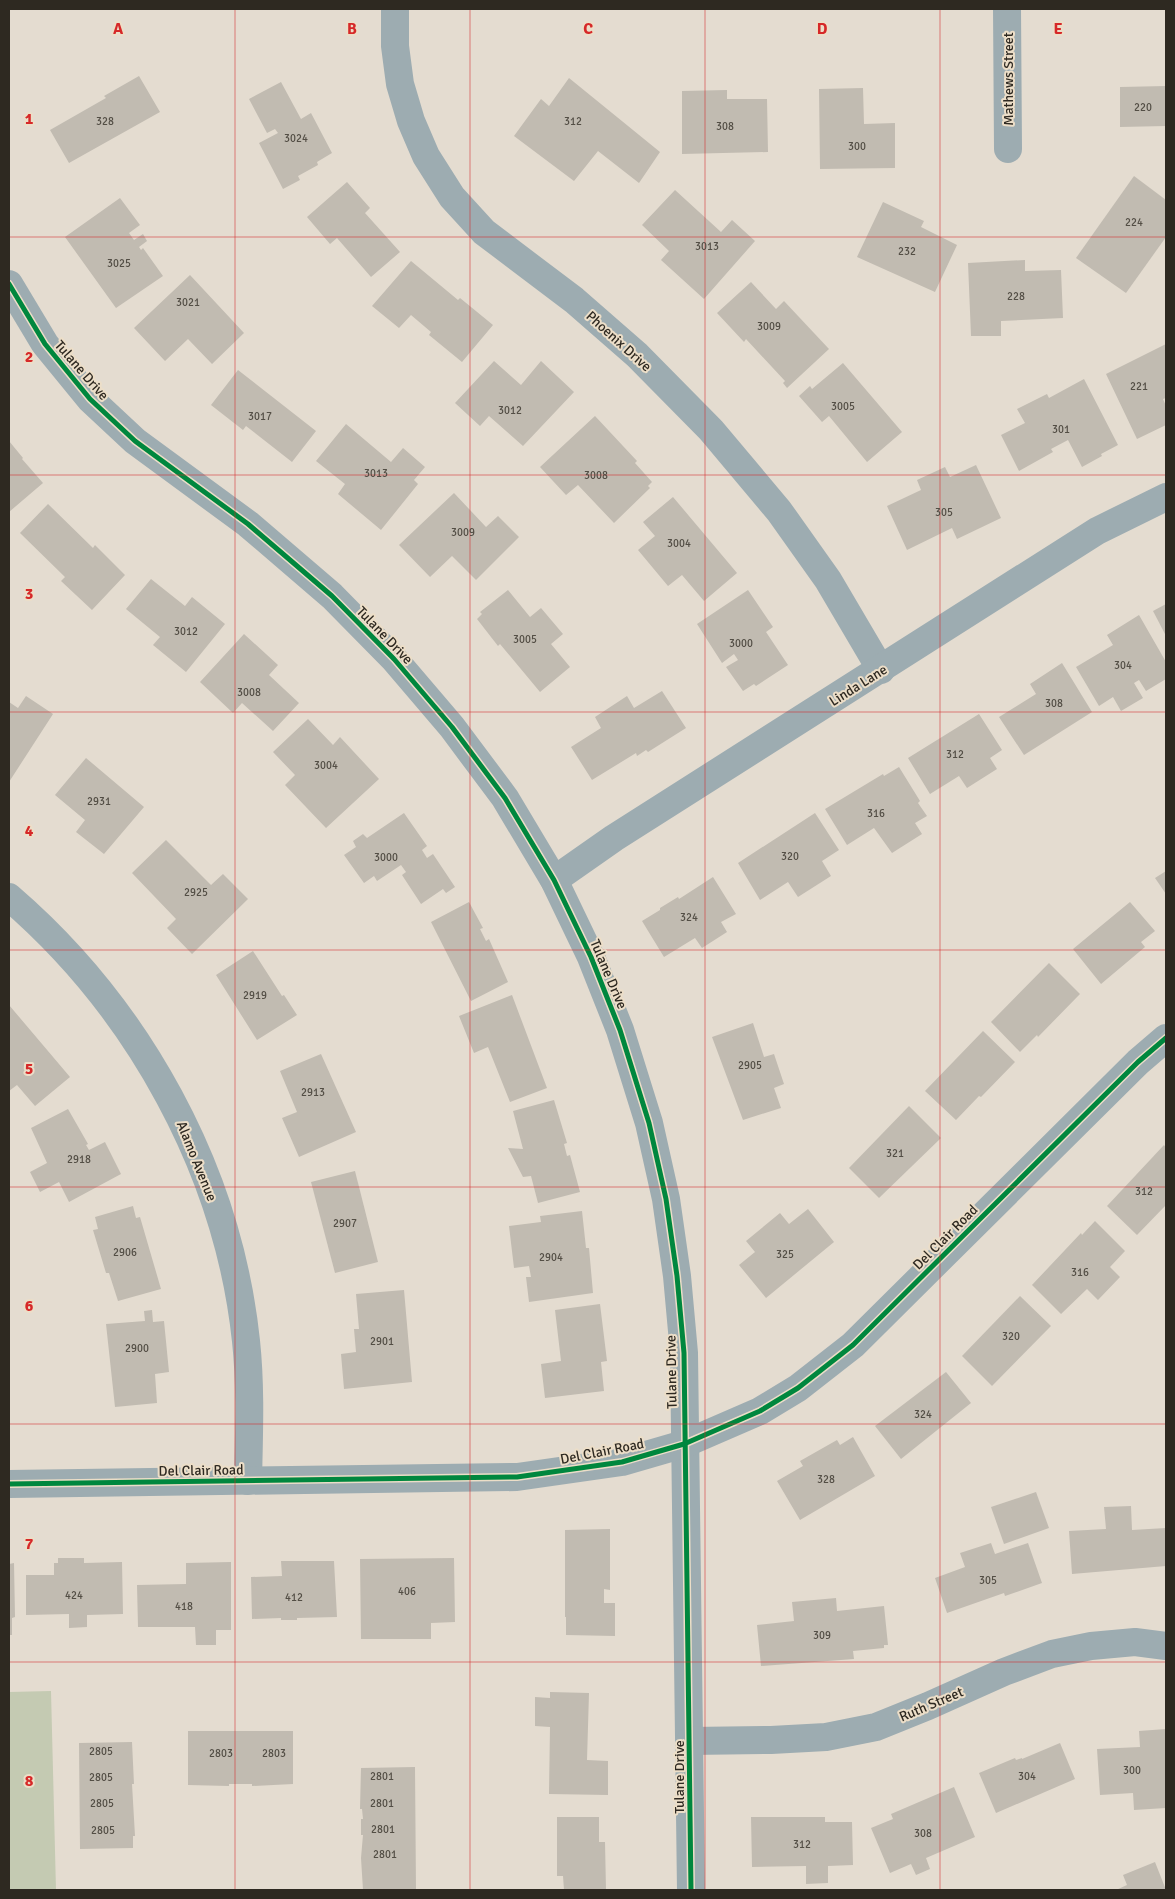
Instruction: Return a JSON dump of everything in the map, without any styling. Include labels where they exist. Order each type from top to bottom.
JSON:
[{"type":"street","name":"Phoenix Drive","points":[[395,9],[395,46],[400,84],[410,121],[426,156],[452,197],[484,232],[574,300],[638,356],[712,430],[784,518],[828,580],[881,670]]},
{"type":"street","name":"Mathews Street","points":[[1007,9],[1008,149]]},
{"type":"street","name":"Tulane Drive","points":[[9,284],[45,344],[90,399],[135,441],[248,524],[332,596],[394,659],[452,726],[505,798],[554,880],[592,958],[613,1012],[649,1123],[666,1199],[677,1276],[684,1353],[691,1890]]},
{"type":"street","name":"Linda Lane","points":[[554,880],[614,838],[1097,531],[1166,497]]},
{"type":"street","name":"Alamo Avenue","points":[[9,897],[84,971],[128,1028],[160,1079],[193,1143],[222,1222],[236,1280],[246,1340],[250,1400],[248,1481]]},
{"type":"street","name":"Del Clair Road","points":[[9,1484],[517,1477],[622,1462],[684,1444],[760,1411],[798,1388],[852,1345],[1138,1062],[1166,1038]]},
{"type":"street","name":"Ruth Street","points":[[690,1741],[826,1737],[876,1727],[1004,1672],[1052,1654],[1091,1646],[1126,1643],[1166,1646]]},
{"type":"green space","points":[[51,1691],[56,1890],[9,1890],[9,1692]]},
{"type":"building","points":[[139,76],[160,112],[69,163],[50,130],[106,98],[104,96]]},
{"type":"building","points":[[569,78],[660,152],[639,183],[598,151],[574,181],[514,136],[541,99],[549,106]]},
{"type":"building","points":[[281,82],[301,119],[311,113],[332,153],[317,162],[318,165],[298,176],[300,180],[283,189],[259,143],[278,133],[275,129],[267,133],[249,99]]},
{"type":"building","points":[[1166,86],[1166,126],[1120,127],[1120,87]]},
{"type":"building","points":[[863,88],[864,124],[895,123],[895,168],[820,169],[819,89]]},
{"type":"building","points":[[727,90],[727,99],[767,99],[768,152],[682,154],[682,91]]},
{"type":"building","points":[[1134,176],[1166,200],[1166,237],[1126,293],[1076,258]]},
{"type":"building","points":[[347,182],[370,208],[365,213],[400,252],[371,277],[337,238],[330,244],[307,217]]},
{"type":"building","points":[[675,190],[721,232],[732,220],[755,241],[704,299],[661,260],[669,251],[642,225]]},
{"type":"building","points":[[120,198],[140,225],[129,233],[134,240],[143,234],[147,241],[139,247],[141,250],[143,248],[163,276],[116,308],[65,237]]},
{"type":"building","points":[[883,202],[924,221],[921,227],[957,245],[935,292],[857,257]]},
{"type":"building","points":[[1025,260],[1025,271],[1061,270],[1063,318],[1001,321],[1001,336],[971,336],[968,263]]},
{"type":"building","points":[[411,261],[458,300],[460,298],[493,325],[462,362],[429,335],[431,332],[411,315],[399,328],[372,306]]},
{"type":"building","points":[[190,275],[244,333],[212,364],[188,339],[165,361],[134,328]]},
{"type":"building","points":[[751,282],[776,309],[784,301],[829,349],[787,388],[783,383],[785,381],[746,339],[744,342],[717,313]]},
{"type":"building","points":[[1166,344],[1166,398],[1163,399],[1166,406],[1166,425],[1137,439],[1106,374]]},
{"type":"building","points":[[494,361],[521,385],[541,361],[574,392],[523,446],[489,416],[480,426],[455,403]]},
{"type":"building","points":[[843,363],[902,432],[867,462],[829,416],[822,422],[799,396],[810,386],[812,389]]},
{"type":"building","points":[[238,370],[316,431],[292,462],[246,426],[243,430],[211,405]]},
{"type":"building","points":[[1084,379],[1118,445],[1082,467],[1068,440],[1051,449],[1053,452],[1019,471],[1001,435],[1025,423],[1017,409],[1047,394],[1049,398]]},
{"type":"building","points":[[595,416],[637,461],[635,463],[652,482],[648,486],[650,488],[614,523],[578,485],[566,495],[540,467]]},
{"type":"building","points":[[346,424],[391,462],[403,448],[425,467],[414,480],[418,484],[381,530],[338,494],[345,484],[316,461]]},
{"type":"building","points":[[9,441],[43,483],[9,512]]},
{"type":"building","points":[[976,465],[1001,518],[957,539],[952,528],[907,550],[887,506],[921,490],[917,480],[945,467],[950,477]]},
{"type":"building","points":[[454,493],[486,527],[498,516],[519,537],[476,580],[452,556],[430,577],[399,545]]},
{"type":"building","points":[[673,497],[737,573],[704,601],[682,575],[668,586],[638,550],[655,536],[643,522]]},
{"type":"building","points":[[48,504],[93,548],[95,545],[125,575],[92,610],[61,581],[65,577],[20,533]]},
{"type":"building","points":[[151,579],[185,606],[192,597],[225,624],[186,672],[153,645],[160,637],[126,609]]},
{"type":"building","points":[[508,590],[530,617],[541,608],[563,634],[551,644],[570,667],[540,692],[500,644],[498,646],[477,619],[482,614],[480,612]]},
{"type":"building","points":[[748,590],[773,627],[766,632],[788,665],[756,686],[754,684],[743,691],[726,667],[738,660],[734,654],[722,663],[697,624]]},
{"type":"building","points":[[1166,604],[1166,636],[1153,611]]},
{"type":"building","points":[[1139,615],[1166,662],[1166,679],[1146,691],[1139,680],[1134,683],[1143,698],[1121,711],[1113,697],[1099,706],[1076,667],[1113,645],[1107,635]]},
{"type":"building","points":[[244,634],[278,665],[269,675],[299,703],[273,731],[242,703],[233,713],[200,682]]},
{"type":"building","points":[[1062,663],[1092,712],[1024,755],[999,717],[1036,694],[1030,684]]},
{"type":"building","points":[[662,691],[686,728],[648,752],[646,750],[637,756],[636,753],[592,780],[571,747],[601,728],[595,717],[627,696],[634,708]]},
{"type":"building","points":[[26,696],[53,714],[9,782],[9,702],[18,708]]},
{"type":"building","points":[[979,714],[1002,750],[990,758],[997,769],[967,788],[959,776],[930,794],[908,758]]},
{"type":"building","points":[[308,719],[333,745],[340,737],[379,779],[326,828],[285,785],[295,775],[273,752]]},
{"type":"building","points":[[86,758],[144,807],[104,854],[76,832],[85,820],[55,795]]},
{"type":"building","points":[[899,767],[927,816],[915,823],[922,834],[892,853],[874,828],[847,845],[825,809],[883,774],[884,776]]},
{"type":"building","points":[[404,813],[427,846],[422,850],[427,858],[433,854],[455,887],[446,893],[443,889],[421,904],[402,875],[406,872],[401,865],[377,881],[374,876],[364,883],[344,855],[356,847],[353,841],[363,834],[367,838]]},
{"type":"building","points":[[815,813],[839,850],[822,861],[831,876],[798,897],[788,882],[760,900],[738,863]]},
{"type":"building","points":[[166,840],[211,885],[223,874],[248,899],[192,954],[167,928],[176,919],[132,873]]},
{"type":"building","points":[[1166,871],[1166,894],[1155,878]]},
{"type":"building","points":[[713,877],[736,914],[721,922],[727,932],[702,948],[695,938],[664,957],[642,921],[660,910],[660,908],[678,897],[679,899]]},
{"type":"building","points":[[469,902],[483,928],[480,929],[486,941],[489,939],[508,982],[471,1001],[431,922]]},
{"type":"building","points":[[1130,902],[1155,931],[1141,942],[1145,947],[1101,984],[1073,949]]},
{"type":"building","points":[[253,951],[282,996],[284,995],[297,1015],[257,1040],[216,975]]},
{"type":"building","points":[[1049,963],[1080,994],[1038,1037],[1037,1035],[1020,1052],[991,1022]]},
{"type":"building","points":[[512,995],[547,1088],[510,1102],[488,1047],[474,1053],[459,1016]]},
{"type":"building","points":[[9,1005],[70,1077],[35,1106],[17,1085],[9,1091]]},
{"type":"building","points":[[753,1023],[764,1057],[774,1054],[784,1084],[774,1088],[781,1108],[743,1120],[712,1037]]},
{"type":"building","points":[[983,1031],[1015,1062],[956,1120],[925,1091]]},
{"type":"building","points":[[321,1054],[356,1132],[299,1157],[282,1118],[297,1112],[280,1071]]},
{"type":"building","points":[[554,1100],[567,1143],[564,1144],[567,1156],[570,1155],[580,1192],[538,1203],[531,1176],[523,1177],[508,1148],[523,1149],[513,1111]]},
{"type":"building","points":[[909,1106],[941,1138],[879,1198],[849,1168]]},
{"type":"building","points":[[68,1109],[88,1144],[86,1145],[89,1150],[105,1142],[121,1174],[69,1202],[59,1182],[40,1192],[30,1172],[47,1163],[31,1128]]},
{"type":"building","points":[[1164,1145],[1166,1148],[1166,1205],[1137,1235],[1107,1206]]},
{"type":"building","points":[[355,1171],[378,1262],[335,1273],[311,1182]]},
{"type":"building","points":[[133,1206],[136,1218],[140,1217],[161,1289],[118,1301],[109,1273],[106,1273],[93,1230],[98,1229],[95,1217]]},
{"type":"building","points":[[808,1209],[834,1242],[766,1298],[739,1265],[755,1252],[746,1241],[780,1213],[789,1224]]},
{"type":"building","points":[[582,1211],[586,1248],[589,1248],[593,1293],[529,1302],[526,1277],[531,1277],[529,1266],[514,1268],[509,1226],[541,1222],[540,1216]]},
{"type":"building","points":[[1095,1221],[1125,1251],[1110,1267],[1120,1277],[1098,1300],[1087,1289],[1061,1314],[1032,1285],[1081,1233],[1082,1235]]},
{"type":"building","points":[[404,1290],[412,1382],[344,1389],[341,1354],[356,1352],[354,1329],[359,1329],[356,1294]]},
{"type":"building","points":[[1020,1296],[1051,1326],[992,1386],[962,1356]]},
{"type":"building","points":[[600,1304],[607,1361],[601,1362],[604,1391],[545,1398],[541,1364],[561,1361],[555,1310]]},
{"type":"building","points":[[152,1310],[153,1322],[164,1321],[169,1372],[155,1374],[157,1403],[115,1407],[106,1324],[145,1321],[144,1311]]},
{"type":"building","points":[[946,1372],[971,1403],[901,1459],[875,1426]]},
{"type":"building","points":[[853,1437],[875,1476],[800,1520],[777,1481],[803,1466],[800,1461],[837,1440],[840,1445]]},
{"type":"building","points":[[1036,1492],[1049,1528],[1004,1544],[991,1507]]},
{"type":"building","points":[[1131,1506],[1132,1530],[1166,1528],[1166,1566],[1072,1574],[1069,1531],[1106,1529],[1104,1507]]},
{"type":"building","points":[[610,1529],[610,1590],[604,1589],[604,1603],[615,1603],[615,1636],[566,1635],[565,1530]]},
{"type":"building","points":[[991,1543],[995,1554],[1028,1543],[1042,1583],[1005,1596],[1004,1593],[947,1613],[935,1578],[965,1567],[960,1553]]},
{"type":"building","points":[[58,1558],[84,1558],[84,1563],[122,1562],[123,1614],[87,1615],[87,1627],[69,1628],[69,1614],[26,1615],[26,1575],[54,1575],[54,1563],[58,1563]]},
{"type":"building","points":[[454,1558],[455,1622],[431,1623],[431,1639],[361,1639],[360,1559]]},
{"type":"building","points":[[281,1561],[334,1561],[337,1617],[297,1618],[297,1620],[281,1620],[281,1618],[252,1619],[251,1577],[282,1576]]},
{"type":"building","points":[[231,1562],[231,1630],[216,1630],[216,1645],[196,1645],[195,1627],[138,1627],[137,1585],[186,1584],[186,1563]]},
{"type":"building","points":[[14,1563],[15,1617],[12,1618],[12,1635],[9,1635],[9,1564]]},
{"type":"building","points":[[836,1598],[837,1611],[884,1606],[888,1645],[884,1645],[884,1648],[853,1651],[854,1659],[761,1666],[757,1625],[794,1621],[792,1602]]},
{"type":"building","points":[[550,1692],[589,1693],[587,1760],[608,1761],[608,1795],[549,1794],[550,1727],[535,1726],[535,1697],[550,1698]]},
{"type":"building","points":[[1166,1729],[1166,1808],[1134,1810],[1133,1793],[1100,1795],[1097,1749],[1140,1747],[1139,1731]]},
{"type":"building","points":[[188,1731],[293,1731],[293,1784],[252,1786],[252,1784],[229,1784],[229,1786],[188,1785]]},
{"type":"building","points":[[132,1742],[135,1836],[133,1836],[133,1848],[80,1849],[79,1743]]},
{"type":"building","points":[[1060,1743],[1075,1779],[996,1813],[979,1773],[1015,1758],[1016,1760],[1022,1759]]},
{"type":"building","points":[[415,1767],[416,1890],[363,1890],[361,1858],[363,1835],[361,1835],[361,1819],[363,1819],[362,1809],[360,1809],[361,1768]]},
{"type":"building","points":[[954,1787],[975,1837],[926,1858],[930,1869],[916,1875],[911,1864],[890,1873],[871,1828],[893,1819],[891,1814]]},
{"type":"building","points":[[557,1817],[599,1817],[599,1842],[605,1842],[606,1890],[564,1890],[563,1876],[557,1876]]},
{"type":"building","points":[[751,1817],[825,1817],[825,1822],[852,1822],[853,1865],[828,1866],[828,1883],[806,1884],[806,1866],[752,1867]]},
{"type":"building","points":[[1155,1862],[1166,1890],[1116,1890],[1127,1885],[1123,1875]]},
{"type":"cycle path","points":[[9,284],[45,344],[90,399],[135,441],[248,524],[332,596],[394,659],[452,727],[505,798],[554,880],[591,957],[620,1030],[649,1123],[666,1199],[677,1276],[684,1353],[691,1890]]},
{"type":"cycle path","points":[[9,1484],[517,1477],[622,1462],[684,1444],[760,1411],[798,1388],[853,1345],[1138,1062],[1166,1038]]}]
